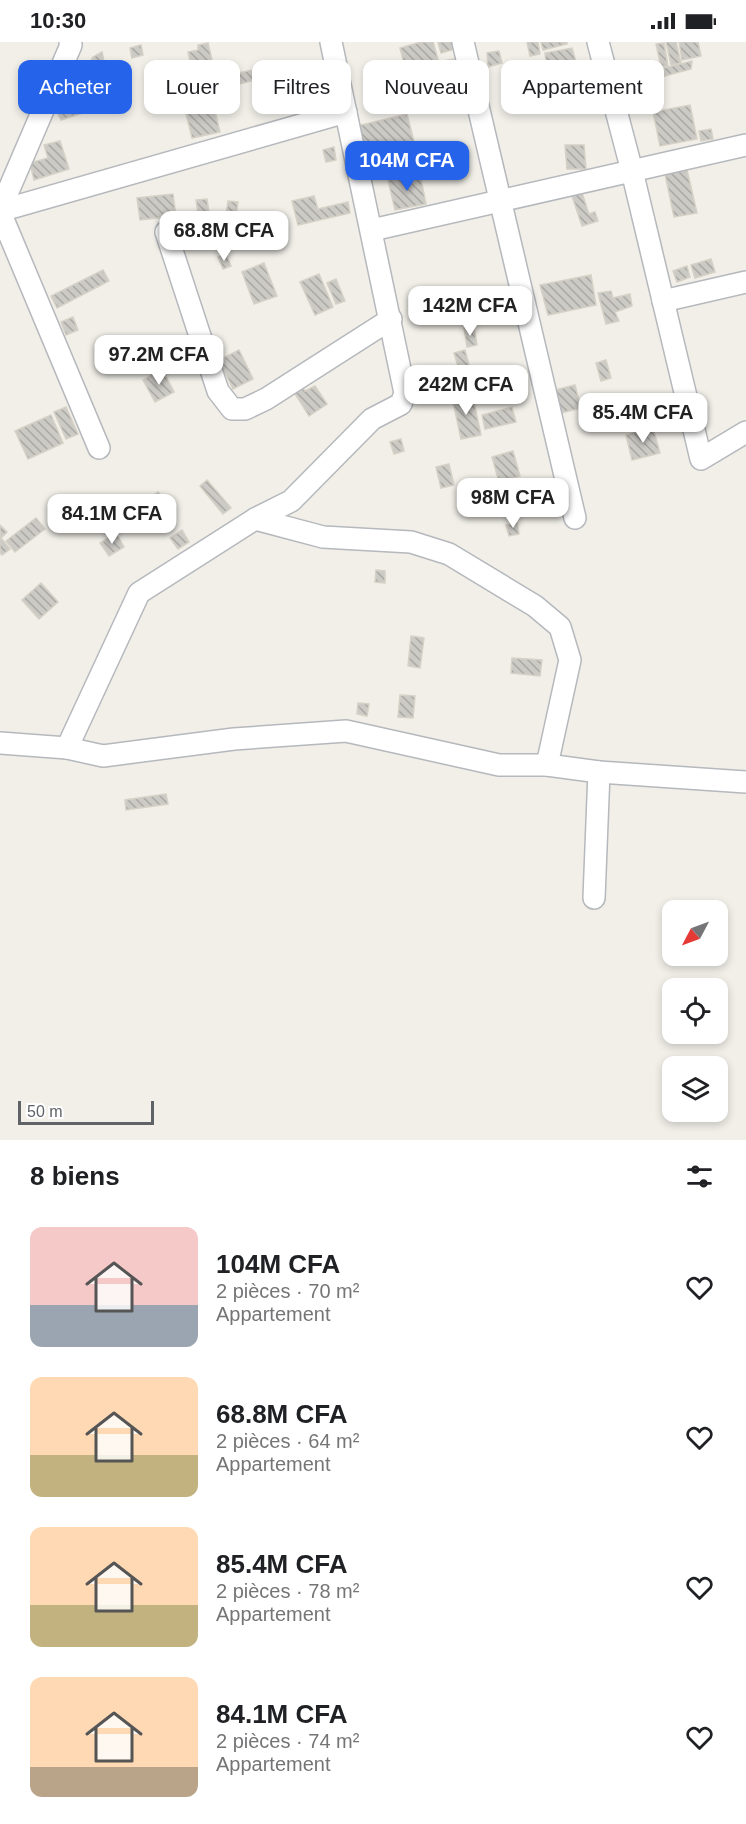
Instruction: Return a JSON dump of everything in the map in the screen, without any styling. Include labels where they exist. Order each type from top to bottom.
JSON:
[{"type":"street","points":[[331,42],[335,60]]},
{"type":"street","points":[[463,42],[575,518]]},
{"type":"street","points":[[598,42],[632,171],[701,459],[746,432]]},
{"type":"street","points":[[75,43],[0,211],[99,448]]},
{"type":"street","points":[[0,211],[339,114]]},
{"type":"street","points":[[67,748],[139,593],[255,519],[291,501],[372,419],[401,404],[405,393],[346,114]]},
{"type":"street","points":[[372,230],[746,145]]},
{"type":"street","points":[[166,232],[218,391],[232,409],[245,409],[266,399],[391,319]]},
{"type":"street","points":[[663,301],[746,282]]},
{"type":"street","points":[[255,519],[323,537],[411,542],[449,554],[535,606],[560,627],[570,660],[547,765]]},
{"type":"street","points":[[0,743],[67,748],[104,756],[234,739],[346,731],[499,765],[547,765],[599,772],[746,783]]},
{"type":"street","points":[[594,898],[599,772]]},
{"type":"building","points":[[421,42],[433,42],[438,60],[403,60],[400,48]]},
{"type":"building","points":[[438,42],[453,42],[455,49],[441,53]]},
{"type":"building","points":[[527,42],[538,42],[540,54],[530,56]]},
{"type":"building","points":[[541,42],[567,42],[567,44],[543,50]]},
{"type":"building","points":[[666,42],[676,42],[681,63],[671,65]]},
{"type":"building","points":[[679,42],[698,42],[701,56],[682,60]]},
{"type":"building","points":[[208,43],[212,60],[190,60],[188,52],[198,50],[198,45]]},
{"type":"building","points":[[664,43],[668,66],[664,67],[664,60],[659,60],[656,44]]},
{"type":"building","points":[[141,45],[143,55],[132,58],[130,48]]},
{"type":"building","points":[[572,48],[575,60],[546,60],[545,53]]},
{"type":"building","points":[[499,51],[501,63],[489,67],[487,53]]},
{"type":"building","points":[[102,52],[104,60],[91,60]]},
{"type":"building","points":[[692,61],[691,69],[664,76],[664,68]]},
{"type":"building","points":[[252,70],[252,81],[240,84],[240,73]]},
{"type":"building","points":[[690,105],[697,139],[660,146],[653,114],[664,114],[664,110]]},
{"type":"building","points":[[58,114],[79,114],[61,120]]},
{"type":"building","points":[[186,114],[216,114],[220,132],[192,138]]},
{"type":"building","points":[[407,114],[414,142],[364,155],[357,126]]},
{"type":"building","points":[[711,129],[713,139],[701,141],[699,131]]},
{"type":"building","points":[[60,141],[69,169],[34,180],[30,163],[48,158],[44,145]]},
{"type":"building","points":[[565,145],[584,145],[586,169],[567,169]]},
{"type":"building","points":[[334,147],[336,160],[326,162],[323,150]]},
{"type":"building","points":[[420,156],[423,169],[379,178],[377,164]]},
{"type":"building","points":[[687,170],[697,213],[674,217],[665,174]]},
{"type":"building","points":[[420,174],[426,204],[395,210],[388,180]]},
{"type":"building","points":[[580,187],[589,214],[595,212],[598,221],[582,226],[570,190]]},
{"type":"building","points":[[173,194],[176,216],[140,220],[137,198]]},
{"type":"building","points":[[314,196],[318,209],[348,202],[350,213],[298,225],[292,201]]},
{"type":"building","points":[[207,199],[209,213],[198,214],[196,200]]},
{"type":"building","points":[[228,201],[238,202],[236,216],[226,215]]},
{"type":"building","points":[[226,254],[231,266],[223,269],[218,257]]},
{"type":"building","points":[[711,259],[715,272],[695,278],[691,265]]},
{"type":"building","points":[[264,263],[277,296],[254,304],[242,272]]},
{"type":"building","points":[[687,266],[690,277],[677,282],[673,271]]},
{"type":"building","points":[[103,270],[109,281],[57,308],[51,296]]},
{"type":"building","points":[[319,274],[333,307],[315,315],[300,282]]},
{"type":"building","points":[[591,275],[596,305],[548,315],[540,285]]},
{"type":"building","points":[[336,279],[345,301],[336,304],[327,283]]},
{"type":"building","points":[[611,291],[613,298],[630,294],[632,306],[615,312],[619,321],[606,324],[598,293]]},
{"type":"building","points":[[73,317],[78,330],[66,335],[61,322]]},
{"type":"building","points":[[474,327],[477,345],[467,347],[464,328]]},
{"type":"building","points":[[239,350],[253,379],[233,389],[219,360]]},
{"type":"building","points":[[465,350],[475,387],[465,390],[454,353]]},
{"type":"building","points":[[606,360],[611,378],[601,381],[596,363]]},
{"type":"building","points":[[162,369],[174,392],[155,402],[143,380]]},
{"type":"building","points":[[300,383],[305,391],[315,386],[327,404],[309,416],[292,389]]},
{"type":"building","points":[[575,385],[581,408],[561,413],[555,390]]},
{"type":"building","points":[[472,393],[481,435],[461,439],[452,397]]},
{"type":"building","points":[[624,394],[632,423],[623,425],[616,396]]},
{"type":"building","points":[[66,407],[78,434],[66,439],[54,412]]},
{"type":"building","points":[[512,407],[516,422],[485,429],[482,415]]},
{"type":"building","points":[[51,415],[63,443],[28,459],[15,431]]},
{"type":"building","points":[[653,428],[660,453],[632,460],[626,435]]},
{"type":"building","points":[[401,439],[404,451],[394,454],[390,442]]},
{"type":"building","points":[[513,451],[520,476],[499,482],[492,457]]},
{"type":"building","points":[[449,464],[454,485],[441,488],[436,467]]},
{"type":"building","points":[[207,480],[231,508],[223,514],[200,486]]},
{"type":"building","points":[[158,492],[165,501],[154,509],[147,500]]},
{"type":"building","points":[[36,518],[45,529],[15,552],[6,541]]},
{"type":"building","points":[[517,523],[519,534],[509,536],[506,525]]},
{"type":"building","points":[[0,525],[7,532],[1,538],[10,549],[2,555],[0,553]]},
{"type":"building","points":[[182,530],[189,542],[178,549],[170,538]]},
{"type":"building","points":[[116,533],[124,547],[109,556],[100,543]]},
{"type":"building","points":[[376,570],[385,571],[385,583],[375,582]]},
{"type":"building","points":[[41,583],[58,602],[39,619],[22,600]]},
{"type":"building","points":[[411,636],[424,638],[420,668],[408,666]]},
{"type":"building","points":[[512,658],[542,660],[540,676],[511,673]]},
{"type":"building","points":[[400,695],[415,696],[413,718],[398,717]]},
{"type":"building","points":[[358,703],[369,704],[367,716],[357,714]]},
{"type":"building","points":[[166,794],[168,804],[126,810],[125,800]]}]
